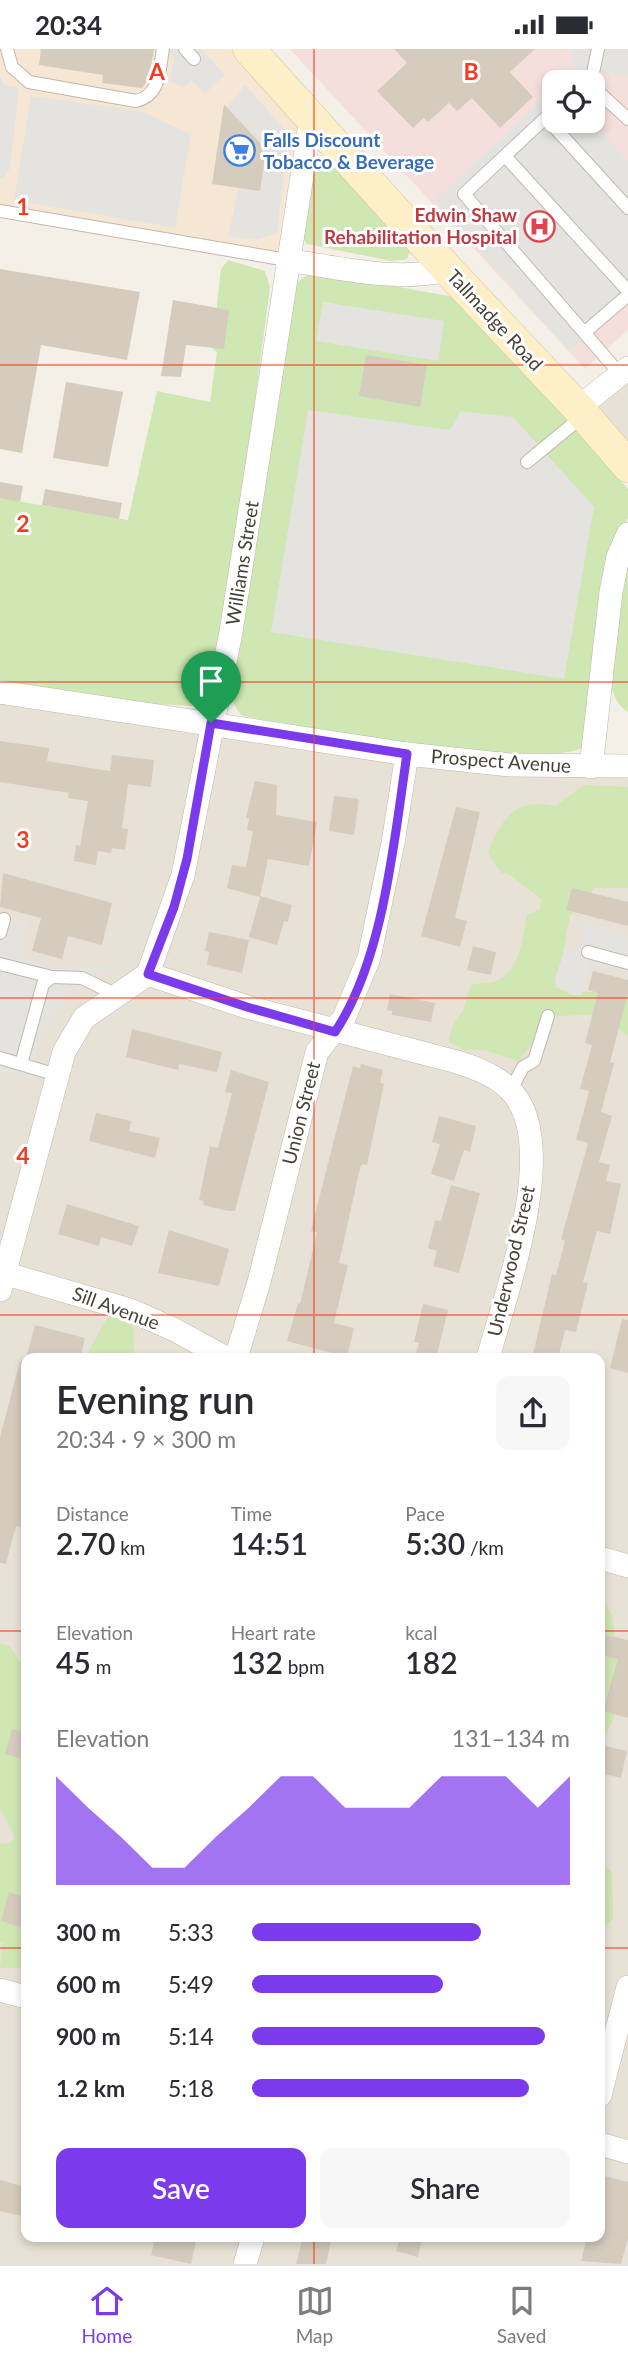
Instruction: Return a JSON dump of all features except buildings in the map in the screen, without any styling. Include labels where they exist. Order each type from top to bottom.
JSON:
[{"type":"street","name":"Tallmadge Road","points":[[249,49],[389,201],[447,270],[581,411],[628,466]]},
{"type":"street","name":"Williams Street","points":[[148,974],[174,907],[187,859],[211,723],[231,632],[311,118]]},
{"type":"street","points":[[287,260],[384,274],[422,276],[447,270]]},
{"type":"street","points":[[581,411],[624,371]]},
{"type":"street","points":[[591,767],[611,592],[618,557],[628,534]]},
{"type":"street","name":"Prospect Avenue","points":[[0,692],[407,754],[510,765],[628,766]]},
{"type":"street","name":"Union Street","points":[[238,1353],[259,1282],[317,1052],[335,1032],[354,1000],[374,942],[407,754]]},
{"type":"street","points":[[1,1278],[68,1044],[84,1018],[148,974]]},
{"type":"street","name":"Underwood Street","points":[[148,974],[236,1004],[457,1062],[490,1075],[511,1090],[529,1122],[532,1171],[525,1220],[489,1353]]},
{"type":"street","name":"Sill Avenue","points":[[1,1278],[130,1310],[216,1353]]},
{"type":"street","points":[[605,1559],[628,1566]]},
{"type":"street","points":[[605,2076],[628,1987]]},
{"type":"street","points":[[0,1990],[21,1996]]},
{"type":"street","points":[[605,2145],[628,2152]]},
{"type":"street","points":[[245,2264],[252,2242]]},
{"type":"lane","points":[[6,49],[12,67],[29,82],[136,100],[151,95],[156,89],[163,49]]},
{"type":"lane","points":[[185,49],[194,59]]},
{"type":"lane","points":[[594,70],[598,49]]},
{"type":"lane","points":[[605,97],[628,119]]},
{"type":"lane","points":[[542,121],[464,194],[585,332],[624,371]]},
{"type":"lane","points":[[566,133],[628,208]]},
{"type":"lane","points":[[505,156],[628,293],[585,332]]},
{"type":"lane","points":[[0,211],[287,260]]},
{"type":"lane","points":[[527,462],[581,411]]},
{"type":"lane","points":[[0,933],[4,919]]},
{"type":"lane","points":[[588,952],[628,963]]},
{"type":"lane","points":[[0,964],[52,977],[82,978],[117,995]]},
{"type":"lane","points":[[21,1064],[43,984],[52,977]]},
{"type":"lane","points":[[511,1090],[523,1067],[534,1061],[548,1016]]},
{"type":"lane","points":[[0,1058],[57,1075]]},
{"type":"shaded area","points":[[0,49],[242,49],[304,122],[284,255],[0,207]]},
{"type":"shaded area","points":[[169,49],[201,49],[225,75],[205,93],[191,80],[184,87],[169,82],[174,58]]},
{"type":"shaded area","name":"Edwin Shaw Rehabilitation Hospital","points":[[290,49],[628,49],[628,330],[585,369]]},
{"type":"shaded area","points":[[573,49],[628,49],[628,77],[605,73],[605,70],[570,67]]},
{"type":"shaded area","points":[[0,75],[4,85],[19,88],[10,168],[3,179],[0,178]]},
{"type":"shaded area","points":[[245,85],[288,133],[277,233],[257,240],[228,236],[239,188],[260,191],[265,158],[260,143],[227,107]]},
{"type":"shaded area","points":[[31,96],[140,111],[191,134],[175,228],[14,200]]},
{"type":"shaded area","points":[[542,99],[542,133],[602,133],[628,161],[628,300],[569,351],[435,200]]},
{"type":"shaded area","points":[[323,302],[444,321],[438,361],[316,341]]},
{"type":"shaded area","points":[[628,368],[628,463],[578,408]]},
{"type":"shaded area","points":[[308,410],[450,430],[461,411],[513,417],[594,507],[564,679],[271,632]]},
{"type":"shaded area","points":[[0,693],[136,714],[628,766],[628,2264],[0,2264]]},
{"type":"shaded area","points":[[0,915],[28,922],[21,957],[52,966],[117,966],[78,990],[73,983],[70,984],[68,995],[50,1019],[38,1046],[32,1079],[0,1071]]},
{"type":"shaded area","points":[[585,922],[628,935],[628,973],[591,963],[581,995],[573,995],[556,987],[555,979],[564,952],[581,947]]},
{"type":"green space","points":[[328,160],[411,248],[407,259],[391,261],[307,244],[302,238],[313,169],[320,161]]},
{"type":"green space","points":[[228,260],[265,271],[270,287],[244,484],[209,691],[192,706],[155,704],[0,680],[0,498],[128,520],[157,391],[210,402],[217,352],[212,348],[221,269]]},
{"type":"green space","points":[[312,271],[459,298],[628,489],[628,518],[622,529],[582,748],[557,753],[518,754],[418,744],[243,716],[234,704],[234,658],[293,286]]},
{"type":"green space","points":[[628,559],[628,712],[617,700],[611,683],[609,663],[615,618]]},
{"type":"green space","points":[[584,785],[628,787],[628,888],[595,888],[570,916],[558,980],[566,991],[628,993],[628,1036],[599,1015],[548,1016],[533,1043],[518,1061],[484,1050],[464,1050],[449,1042],[471,985],[493,982],[509,971],[519,954],[527,915],[540,909],[541,899],[509,874],[501,873],[488,853],[493,841],[511,813],[529,805],[555,806]]},
{"type":"green space","points":[[122,1316],[133,1323],[134,1353],[88,1353],[107,1318]]},
{"type":"green space","points":[[605,1603],[612,1616],[615,1638],[628,1671],[628,1687],[605,1736]]},
{"type":"green space","points":[[0,1644],[10,1646],[21,1664],[21,1968],[0,1968],[3,1943],[0,1942],[0,1843],[8,1844],[15,1838],[0,1808]]},
{"type":"green space","points":[[605,1866],[612,1872],[613,1919],[605,1927]]},
{"type":"place","name":"Falls Discount Tobacco & Beverage","points":[[240,151]]},
{"type":"place","name":"Edwin Shaw Rehabilitation Hospital","points":[[540,226]]},
{"type":"route","points":[[211,723],[407,754],[374,942],[354,1000],[335,1032],[214,997],[148,974],[174,907],[183,875],[211,723]]}]
